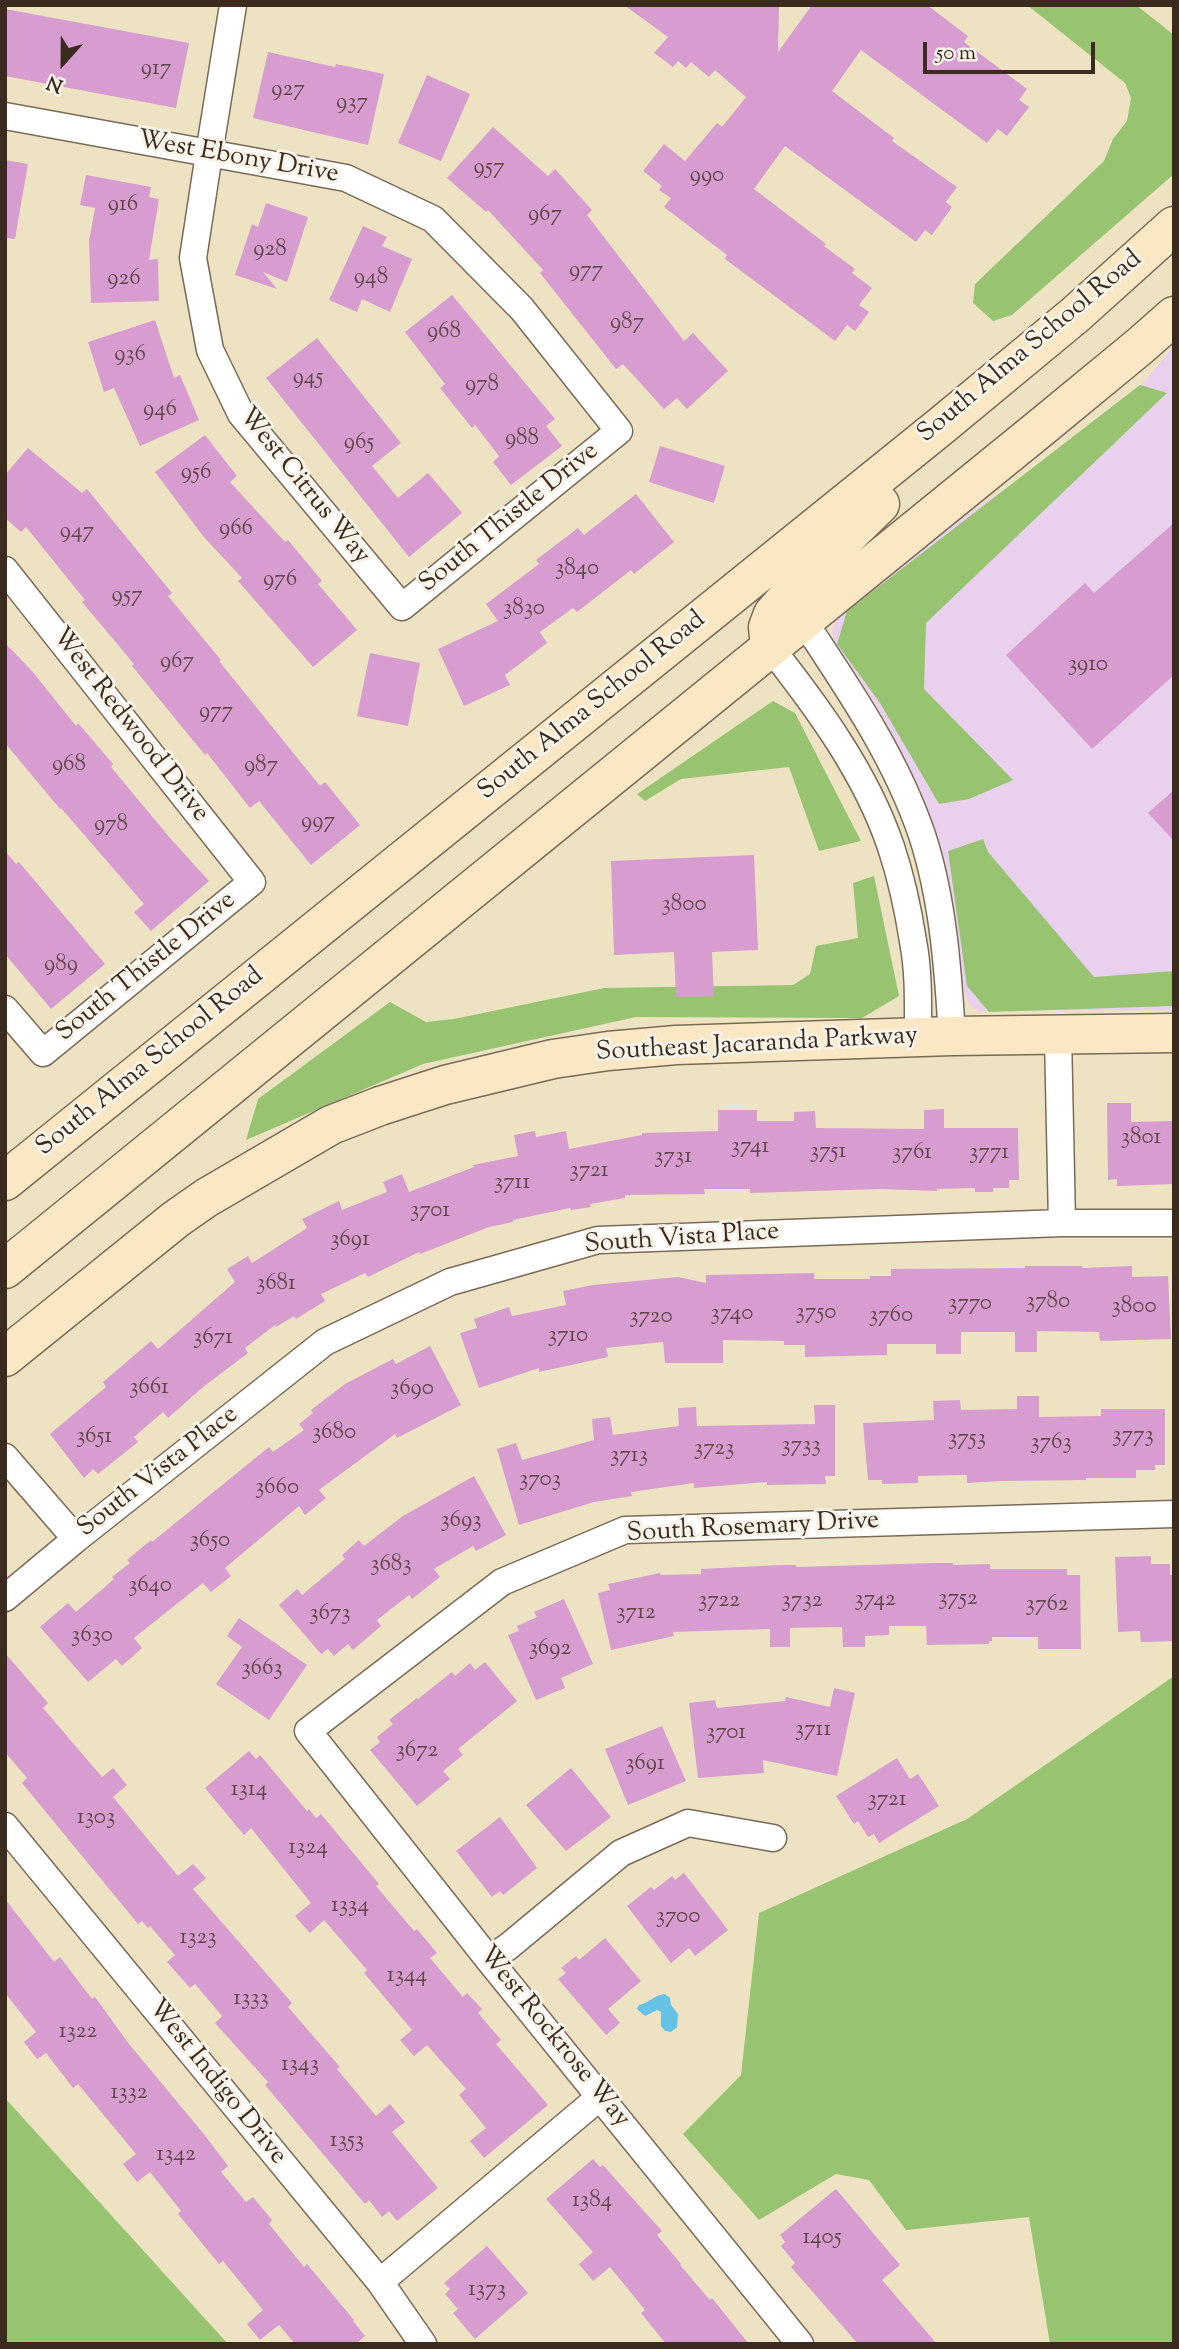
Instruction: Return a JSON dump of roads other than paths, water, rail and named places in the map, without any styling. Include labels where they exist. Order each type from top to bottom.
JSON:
[{"type":"main road","name":"South Alma School Road","points":[[5,1181],[941,426],[1075,314],[1174,226]]},
{"type":"main road","points":[[5,1269],[1110,372],[1174,316]]},
{"type":"main road","points":[[769,647],[768,627],[773,614],[812,570],[893,491],[941,426]]},
{"type":"main road","name":"Southeast Jacaranda Parkway","points":[[5,1357],[206,1198],[331,1125],[445,1085],[499,1071],[608,1051],[676,1045],[935,1036],[1174,1033]]},
{"type":"street","name":"West Citrus Way","points":[[233,5],[192,258],[210,349],[241,414],[401,607]]},
{"type":"street","name":"West Ebony Drive","points":[[5,117],[346,177],[433,219],[522,309],[619,431]]},
{"type":"street","name":"South Thistle Drive","points":[[401,607],[619,431]]},
{"type":"street","name":"West Redwood Drive","points":[[5,570],[252,882]]},
{"type":"street","points":[[803,620],[881,742],[922,836],[944,943],[935,1036]]},
{"type":"street","points":[[769,647],[838,740],[864,787],[890,845],[902,883],[914,943],[918,985],[935,1036]]},
{"type":"street","name":"South Thistle Drive","points":[[5,1009],[43,1053],[252,882]]},
{"type":"street","points":[[1058,1035],[1062,1223]]},
{"type":"street","name":"South Vista Place","points":[[5,1598],[76,1538],[325,1342],[450,1282],[598,1240],[1062,1223],[1174,1223]]},
{"type":"street","points":[[5,1457],[76,1538]]},
{"type":"street","name":"South Rosemary Drive","points":[[308,1731],[502,1583],[625,1530],[1174,1514]]},
{"type":"street","name":"West Rockrose Way","points":[[308,1731],[489,1960],[800,2344]]},
{"type":"street","points":[[489,1960],[621,1853],[688,1823],[773,1838]]},
{"type":"street","name":"West Indigo Drive","points":[[5,1826],[380,2282],[423,2344]]},
{"type":"street","points":[[380,2282],[601,2096]]},
{"type":"water","points":[[665,1994],[678,2014],[677,2027],[671,2032],[665,2031],[661,2026],[661,2012],[657,2010],[645,2016],[637,2009],[639,2005]]}]
